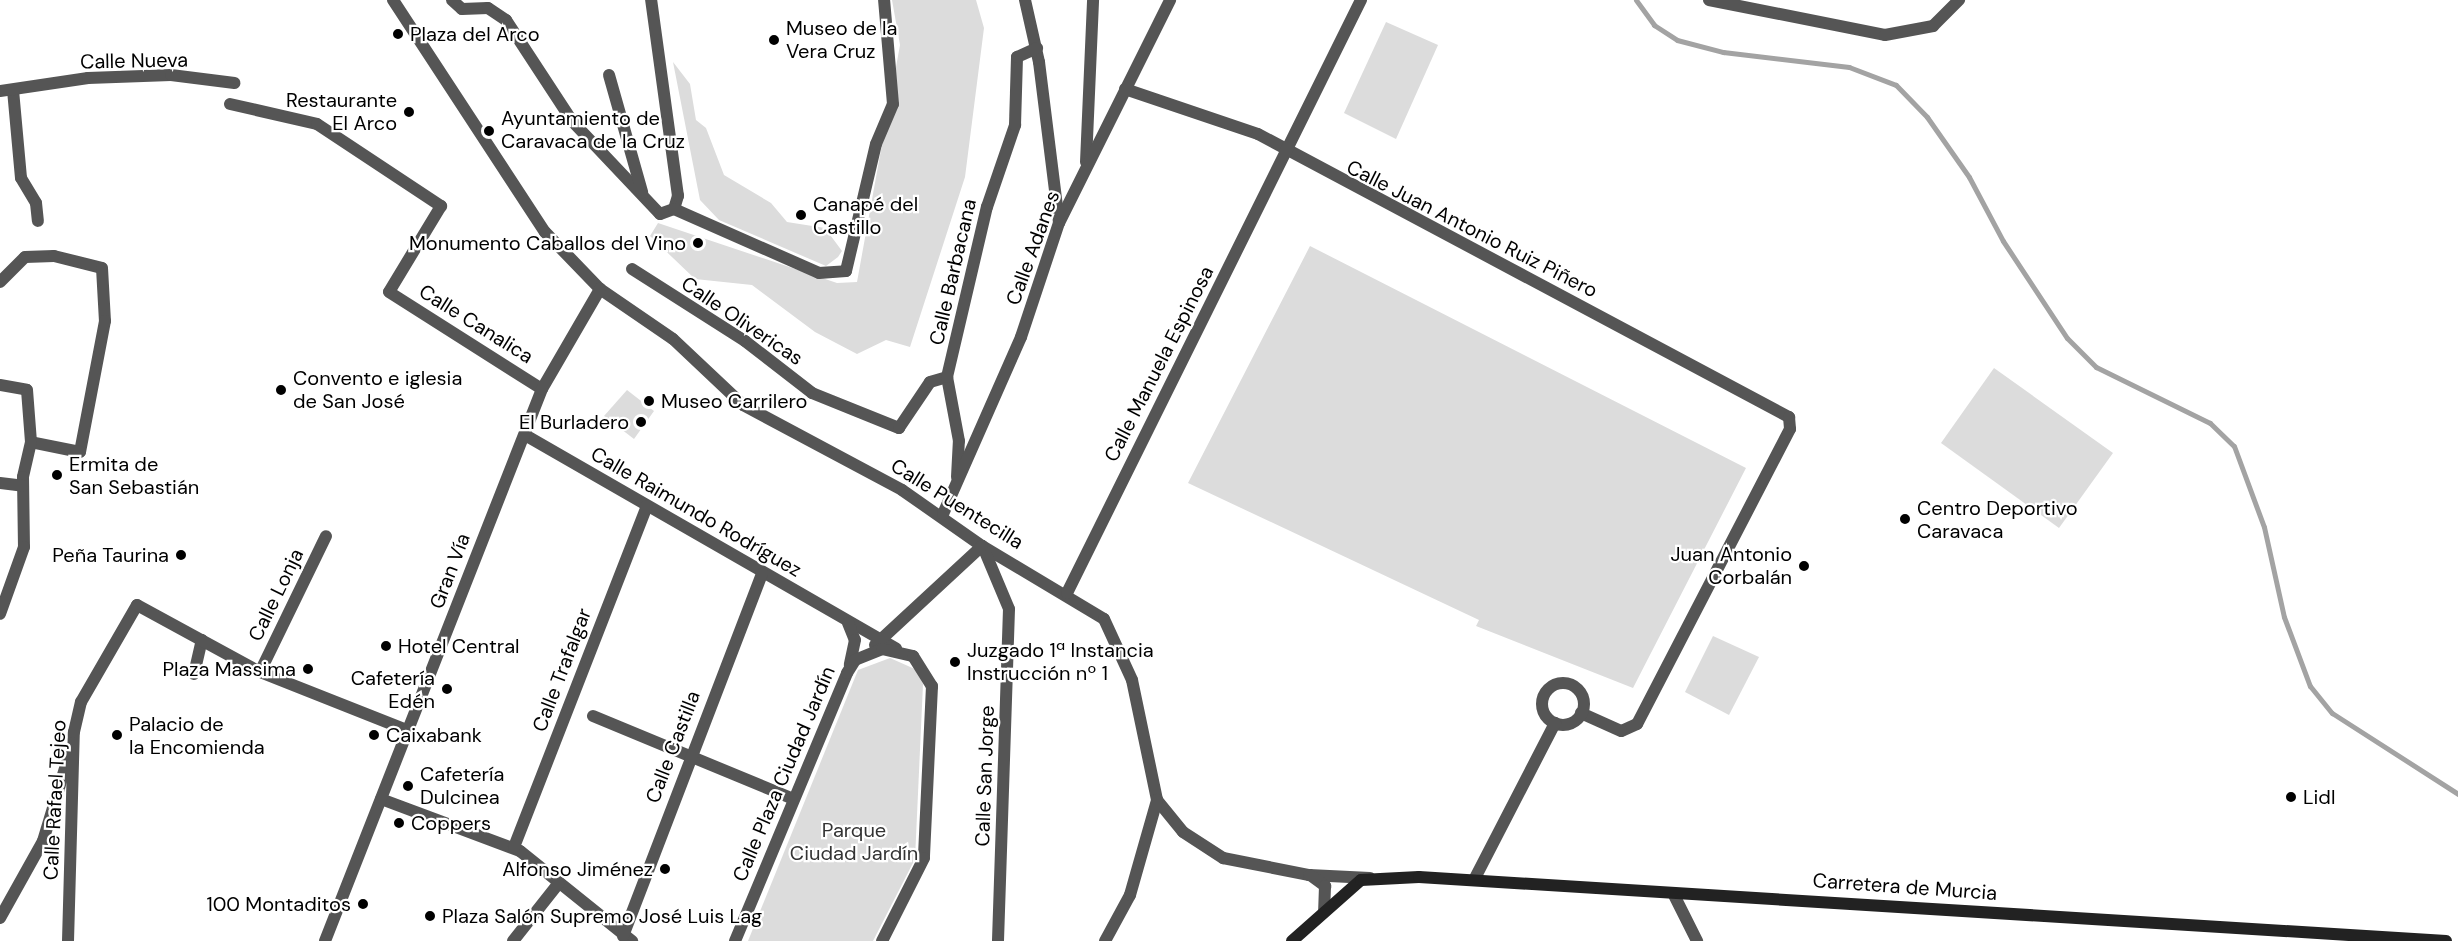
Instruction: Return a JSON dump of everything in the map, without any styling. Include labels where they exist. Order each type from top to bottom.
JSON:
[{"type":"main road","name":"Carretera de Murcia","points":[[1324,910],[1361,880],[1376,878],[1474,880],[2446,941]]},
{"type":"main road","points":[[1292,941],[1324,910]]},
{"type":"street","name":"Calle Puentecilla","points":[[393,0],[545,232],[600,289],[668,335],[743,405],[943,514],[982,546],[1094,609],[1119,641],[1157,800],[1171,820],[1207,850],[1309,875],[1376,878]]},
{"type":"street","points":[[452,0],[462,9],[488,8],[506,20],[572,121],[613,163],[654,213],[674,209],[819,273],[846,272],[876,144],[893,104],[884,0]]},
{"type":"street","points":[[651,0],[675,153],[674,209]]},
{"type":"street","points":[[1025,0],[1037,48],[1059,223]]},
{"type":"street","points":[[1085,166],[1093,0]]},
{"type":"street","name":"Calle Adanes","points":[[943,514],[1021,337],[1059,223],[1085,166],[1170,0]]},
{"type":"street","name":"Calle Manuela Espinosa","points":[[1067,593],[1287,152],[1360,0]]},
{"type":"street","points":[[1709,0],[1885,35],[1933,26],[1959,0]]},
{"type":"street","name":"Calle Barbacana","points":[[957,485],[959,441],[947,377],[975,251],[1015,125],[1017,57],[1037,48]]},
{"type":"street","points":[[609,75],[644,200]]},
{"type":"street","name":"Calle Nueva","points":[[6,91],[135,76],[234,83]]},
{"type":"street","name":"Calle Juan Antonio Ruiz Piñero","points":[[1125,89],[1235,125],[1774,408],[1791,423],[1637,724],[1621,731],[1581,713]]},
{"type":"street","points":[[6,91],[21,178],[36,203],[38,221]]},
{"type":"street","name":"Calle Canalica","points":[[230,104],[317,124],[441,206],[389,291],[542,389]]},
{"type":"street","points":[[613,163],[626,173],[634,164]]},
{"type":"street","points":[[0,282],[25,257],[54,256],[102,268],[100,354],[80,452],[31,442]]},
{"type":"street","name":"Calle Olivericas","points":[[632,269],[745,341],[812,393],[899,428],[930,382],[947,377]]},
{"type":"street","name":"Gran Vía","points":[[325,941],[542,389],[600,289]]},
{"type":"street","points":[[0,385],[27,390],[31,442],[24,486],[24,547],[0,615]]},
{"type":"street","name":"Calle Raimundo Rodríguez","points":[[525,435],[762,574],[899,650]]},
{"type":"street","points":[[0,483],[24,486]]},
{"type":"street","name":"Calle Trafalgar","points":[[514,848],[647,506]]},
{"type":"street","name":"Calle Lonja","points":[[260,672],[326,536]]},
{"type":"street","name":"Calle Plaza Ciudad Jardín","points":[[735,941],[847,673],[982,546]]},
{"type":"street","name":"Calle San Jorge","points":[[982,546],[1003,584],[1010,616],[998,941]]},
{"type":"street","name":"Calle Castilla","points":[[627,938],[689,756],[762,574]]},
{"type":"street","name":"Calle Rafael Tejeo","points":[[68,941],[74,732],[81,702],[137,605],[202,640]]},
{"type":"street","points":[[847,673],[855,640],[848,623]]},
{"type":"street","points":[[194,674],[202,640],[260,672],[409,731]]},
{"type":"street","points":[[867,653],[899,650],[924,666],[932,686],[927,830],[919,877],[882,941]]},
{"type":"street","points":[[1566,683],[1577,689],[1581,713],[1570,723],[1555,723],[1542,702],[1553,686],[1566,683]]},
{"type":"street","points":[[593,716],[793,799]]},
{"type":"street","points":[[1474,880],[1555,723]]},
{"type":"street","points":[[0,918],[50,824],[74,732]]},
{"type":"street","points":[[381,800],[514,848],[627,938]]},
{"type":"street","points":[[1105,941],[1130,895],[1157,800]]},
{"type":"street","points":[[1309,875],[1325,886],[1324,910]]},
{"type":"street","points":[[513,941],[558,884]]},
{"type":"street","points":[[1673,893],[1697,941]]},
{"type":"green space","points":[[892,0],[976,0],[984,28],[965,177],[910,347],[886,340],[857,354],[815,332],[752,285],[695,279],[650,236],[658,223],[837,283],[857,282],[900,45]]},
{"type":"green space","points":[[1386,22],[1438,45],[1396,139],[1344,113]]},
{"type":"green space","points":[[673,62],[690,84],[696,120],[706,128],[724,175],[771,203],[787,222],[825,228],[842,251],[838,257],[826,266],[719,220],[700,200]]},
{"type":"green space","points":[[1310,246],[1746,468],[1633,688],[1476,626],[1479,620],[1188,483]]},
{"type":"green space","points":[[1994,368],[2113,453],[2059,528],[1941,443]]},
{"type":"green space","points":[[627,390],[654,411],[634,439],[604,416]]},
{"type":"green space","points":[[1713,636],[1759,657],[1729,715],[1685,692]]},
{"type":"green space","name":"Parque Ciudad Jardín","points":[[890,658],[917,670],[923,684],[915,859],[873,941],[748,941],[858,670]]},
{"type":"waterway","points":[[1636,0],[1654,25],[1677,40],[1723,52],[1849,67],[1896,85],[1927,117],[1969,177],[2003,241],[2067,338],[2096,367],[2210,423],[2234,446],[2264,527],[2284,617],[2310,686],[2332,713],[2458,794]]},
{"type":"place","name":"Plaza del Arco","points":[[398,34]]},
{"type":"place","name":"Museo de la Vera Cruz","points":[[774,40]]},
{"type":"place","name":"Restaurante El Arco","points":[[409,112]]},
{"type":"place","name":"Ayuntamiento de Caravaca de la Cruz","points":[[489,131]]},
{"type":"place","name":"Canapé del Castillo","points":[[801,215]]},
{"type":"place","name":"Monumento Caballos del Vino","points":[[698,243]]},
{"type":"place","name":"Convento e iglesia de San José","points":[[281,390]]},
{"type":"place","name":"Museo Carrilero","points":[[649,401]]},
{"type":"place","name":"El Burladero","points":[[641,422]]},
{"type":"place","name":"Ermita de San Sebastián","points":[[57,475]]},
{"type":"place","name":"Centro Deportivo Caravaca","points":[[1905,519]]},
{"type":"place","name":"Peña Taurina","points":[[181,555]]},
{"type":"place","name":"Juan Antonio Corbalán","points":[[1804,566]]},
{"type":"place","name":"Hotel Central","points":[[386,646]]},
{"type":"place","name":"Juzgado 1ª Instancia Instrucción nº 1","points":[[955,662]]},
{"type":"place","name":"Plaza Massima","points":[[308,669]]},
{"type":"place","name":"Cafetería Edén","points":[[447,689]]},
{"type":"place","name":"Palacio de la Encomienda","points":[[117,735]]},
{"type":"place","name":"Caixabank","points":[[374,735]]},
{"type":"place","name":"Cafetería Dulcinea","points":[[408,786]]},
{"type":"place","name":"Lidl","points":[[2291,797]]},
{"type":"place","name":"Coppers","points":[[399,823]]},
{"type":"place","name":"Alfonso Jiménez","points":[[665,869]]},
{"type":"place","name":"100 Montaditos","points":[[363,904]]},
{"type":"place","name":"Plaza Salón Supremo José Luis Lag","points":[[430,916]]}]
